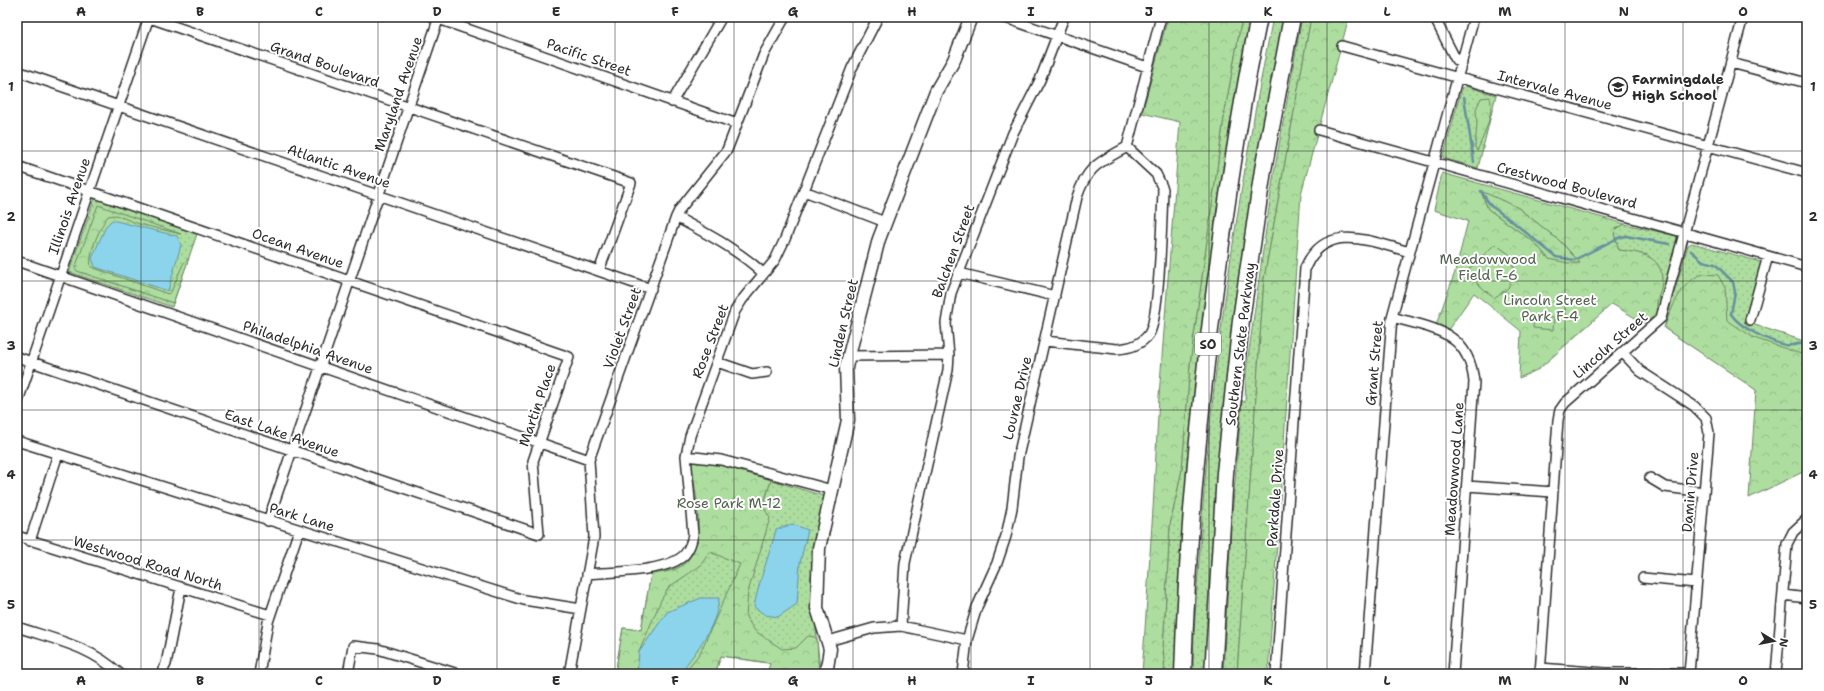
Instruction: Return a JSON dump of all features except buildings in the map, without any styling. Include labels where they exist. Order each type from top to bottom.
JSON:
[{"type":"highway","name":"SO","points":[[1183,674],[1186,585],[1202,389],[1222,238],[1259,17]]},
{"type":"highway","name":"Southern State Parkway","points":[[1213,674],[1225,473],[1239,336],[1263,170],[1292,17]]},
{"type":"street","name":"Illinois Avenue","points":[[17,404],[30,361],[148,17]]},
{"type":"street","name":"Grand Boulevard","points":[[148,17],[631,183],[599,271]]},
{"type":"street","points":[[672,102],[720,20],[710,17]]},
{"type":"street","name":"Violet Street","points":[[569,674],[594,536],[589,460],[676,217],[680,209],[726,150],[764,54],[785,17]]},
{"type":"street","name":"Rose Street","points":[[587,574],[664,566],[676,562],[686,554],[691,545],[693,534],[686,456],[690,436],[735,311],[763,273],[775,260],[786,239],[852,68],[878,17]]},
{"type":"street","name":"Linden Street","points":[[826,674],[830,649],[817,608],[816,594],[819,548],[848,420],[848,404],[845,381],[846,367],[885,222],[936,92],[954,60],[971,17]]},
{"type":"street","points":[[1003,17],[1147,67]]},
{"type":"street","name":"Balchen Street","points":[[901,626],[905,563],[944,389],[949,355],[946,312],[951,293],[1013,133],[1040,80],[1064,17]]},
{"type":"street","points":[[1045,341],[1117,349],[1128,348],[1143,341],[1153,327],[1158,284],[1163,189],[1156,174],[1126,147],[1161,17]]},
{"type":"street","points":[[1434,17],[1456,60],[1462,63]]},
{"type":"street","name":"Grant Street","points":[[1366,674],[1392,317],[1474,17]]},
{"type":"street","name":"Lincoln Street","points":[[1540,671],[1558,420],[1560,410],[1565,403],[1661,318],[1743,17]]},
{"type":"street","name":"Pacific Street","points":[[437,18],[736,124]]},
{"type":"street","name":"Maryland Avenue","points":[[268,521],[409,107],[437,18]]},
{"type":"street","name":"Intervale Avenue","points":[[1342,46],[1807,173]]},
{"type":"street","points":[[1730,62],[1807,83]]},
{"type":"street","name":"Atlantic Avenue","points":[[17,71],[651,289]]},
{"type":"street","name":"Crestwood Boulevard","points":[[1319,130],[1807,267]]},
{"type":"street","name":"Lourae Drive","points":[[963,674],[968,640],[977,607],[997,563],[1006,536],[1012,508],[1018,457],[1077,197],[1083,181],[1096,164],[1126,147]]},
{"type":"street","name":"Ocean Avenue","points":[[17,166],[569,356]]},
{"type":"street","points":[[804,191],[885,222]]},
{"type":"street","points":[[676,217],[728,245],[747,258],[763,273]]},
{"type":"street","name":"Parkdale Drive","points":[[1276,674],[1305,268],[1313,254],[1322,245],[1339,238],[1350,237],[1410,252]]},
{"type":"street","points":[[1750,320],[1768,256]]},
{"type":"street","name":"Philadelphia Avenue","points":[[17,262],[589,460]]},
{"type":"street","points":[[959,273],[1055,296]]},
{"type":"street","name":"Meadowwood Lane","points":[[1392,317],[1447,334],[1458,342],[1468,355],[1472,368],[1474,382],[1453,674]]},
{"type":"street","name":"Damin Drive","points":[[1623,353],[1640,371],[1694,406],[1706,418],[1709,433],[1689,674]]},
{"type":"street","points":[[850,356],[949,355]]},
{"type":"street","name":"Martin Place","points":[[539,534],[533,460],[569,356]]},
{"type":"street","name":"East Lake Avenue","points":[[17,357],[292,452],[539,534]]},
{"type":"street","points":[[717,362],[752,374],[767,372]]},
{"type":"street","name":"Park Lane","points":[[17,441],[268,521],[524,600],[581,609]]},
{"type":"street","points":[[30,541],[58,454]]},
{"type":"street","points":[[686,456],[721,460],[832,490]]},
{"type":"street","points":[[1650,478],[1665,487],[1704,492]]},
{"type":"street","points":[[1467,486],[1553,492]]},
{"type":"street","points":[[1776,674],[1787,544],[1793,532],[1807,519]]},
{"type":"street","points":[[259,674],[270,616],[299,530]]},
{"type":"street","name":"Westwood Road North","points":[[17,536],[270,616]]},
{"type":"street","points":[[1643,578],[1696,583]]},
{"type":"street","points":[[161,674],[166,664],[181,588]]},
{"type":"street","points":[[1783,596],[1807,598]]},
{"type":"street","points":[[828,641],[874,628],[901,626],[968,640]]},
{"type":"street","points":[[17,627],[82,648],[100,657],[120,674]]},
{"type":"street","points":[[348,674],[353,646],[378,649],[458,674]]},
{"type":"street","points":[[1540,671],[1689,674]]},
{"type":"green space","points":[[1168,17],[1242,17],[1225,110],[1190,364],[1182,469],[1170,525],[1163,648],[1165,674],[1142,674],[1159,396],[1180,122],[1142,113]]},
{"type":"green space","points":[[1242,17],[1253,17],[1200,365],[1178,584],[1175,674],[1165,674],[1163,648],[1170,525],[1182,469],[1190,364],[1225,110]]},
{"type":"green space","points":[[1273,17],[1287,17],[1254,194],[1209,674],[1193,674],[1195,611],[1205,481],[1219,348],[1237,215]]},
{"type":"green space","points":[[1302,17],[1311,17],[1264,279],[1237,674],[1223,674],[1231,527],[1242,400],[1245,403],[1246,372],[1273,179]]},
{"type":"green space","points":[[1311,17],[1349,17],[1301,194],[1268,674],[1237,674],[1264,279]]},
{"type":"green space","points":[[1465,86],[1496,95],[1478,168],[1443,158],[1462,87],[1463,88]]},
{"type":"green space","points":[[1490,97],[1491,110],[1477,151],[1475,147],[1477,124],[1476,109],[1481,98]]},
{"type":"green space","points":[[1442,173],[1625,224],[1616,229],[1614,234],[1619,250],[1644,255],[1651,258],[1660,269],[1662,277],[1657,303],[1658,312],[1645,324],[1612,304],[1539,369],[1519,378],[1521,331],[1474,293],[1448,330],[1436,325],[1455,272],[1468,221],[1434,210]],"holes":[[[1481,192],[1517,207],[1560,241],[1580,263],[1549,259],[1534,242],[1488,209]]]},
{"type":"green space","points":[[1481,191],[1517,207],[1560,241],[1580,263],[1568,263],[1549,259],[1534,242],[1488,209]]},
{"type":"green space","points":[[95,198],[197,234],[172,307],[69,272]]},
{"type":"green space","points":[[98,205],[181,234],[139,224],[116,215],[108,216],[98,233],[91,255],[91,267],[168,294],[171,292],[183,264],[189,258],[173,303],[77,271],[75,268]]},
{"type":"green space","points":[[1625,224],[1677,236],[1678,240],[1658,312],[1657,302],[1661,282],[1659,270],[1657,265],[1648,255],[1619,250],[1614,234],[1616,229]]},
{"type":"green space","points":[[1692,243],[1761,262],[1746,322],[1807,342],[1807,420],[1755,389],[1664,328],[1688,245]]},
{"type":"green space","name":"Meadowwood Field F-6","points":[[1495,244],[1509,254],[1515,271],[1508,288],[1494,298],[1470,277],[1469,269]]},
{"type":"green space","points":[[1703,274],[1718,275],[1725,288],[1727,320],[1754,338],[1807,356],[1807,470],[1749,498],[1756,390],[1664,328],[1674,304],[1683,289],[1695,278]]},
{"type":"green space","points":[[1534,316],[1554,318],[1553,330],[1533,328]]},
{"type":"green space","name":"Rose Park M-12","points":[[691,462],[714,463],[771,480],[763,506],[770,518],[748,592],[746,617],[755,631],[782,649],[796,648],[808,636],[815,637],[817,640],[819,674],[767,674],[770,663],[721,656],[715,674],[683,674],[700,653],[740,564],[710,552],[700,566],[669,587],[661,600],[639,652],[637,674],[615,674],[623,628],[641,630],[651,574],[676,569],[687,561],[694,550],[698,521]]},
{"type":"green space","points":[[771,480],[827,497],[811,576],[820,671],[721,656],[715,674],[615,674],[623,628],[641,630],[651,574],[666,571],[678,566],[687,559],[696,546],[746,566]]},
{"type":"water","points":[[112,220],[177,236],[181,245],[168,291],[95,267],[92,258],[106,226]]},
{"type":"water","points":[[792,524],[808,530],[800,563],[797,604],[778,617],[765,615],[754,607],[761,578],[776,530]]},
{"type":"water","points":[[701,598],[719,598],[717,608],[705,637],[681,672],[678,674],[637,674],[639,652],[667,612]]},
{"type":"waterway","points":[[1464,97],[1474,162]]},
{"type":"waterway","points":[[1481,191],[1491,206],[1556,257],[1574,260],[1620,237],[1626,236],[1669,244]]},
{"type":"waterway","points":[[1691,251],[1703,261],[1715,264],[1733,282],[1735,292],[1731,314],[1741,324],[1763,337],[1785,345],[1794,345],[1807,342]]},
{"type":"place","name":"Farmingdale High School","points":[[1618,87]]},
{"type":"park label","name":"Lincoln Street Park F-4","points":[[1550,308]]}]
